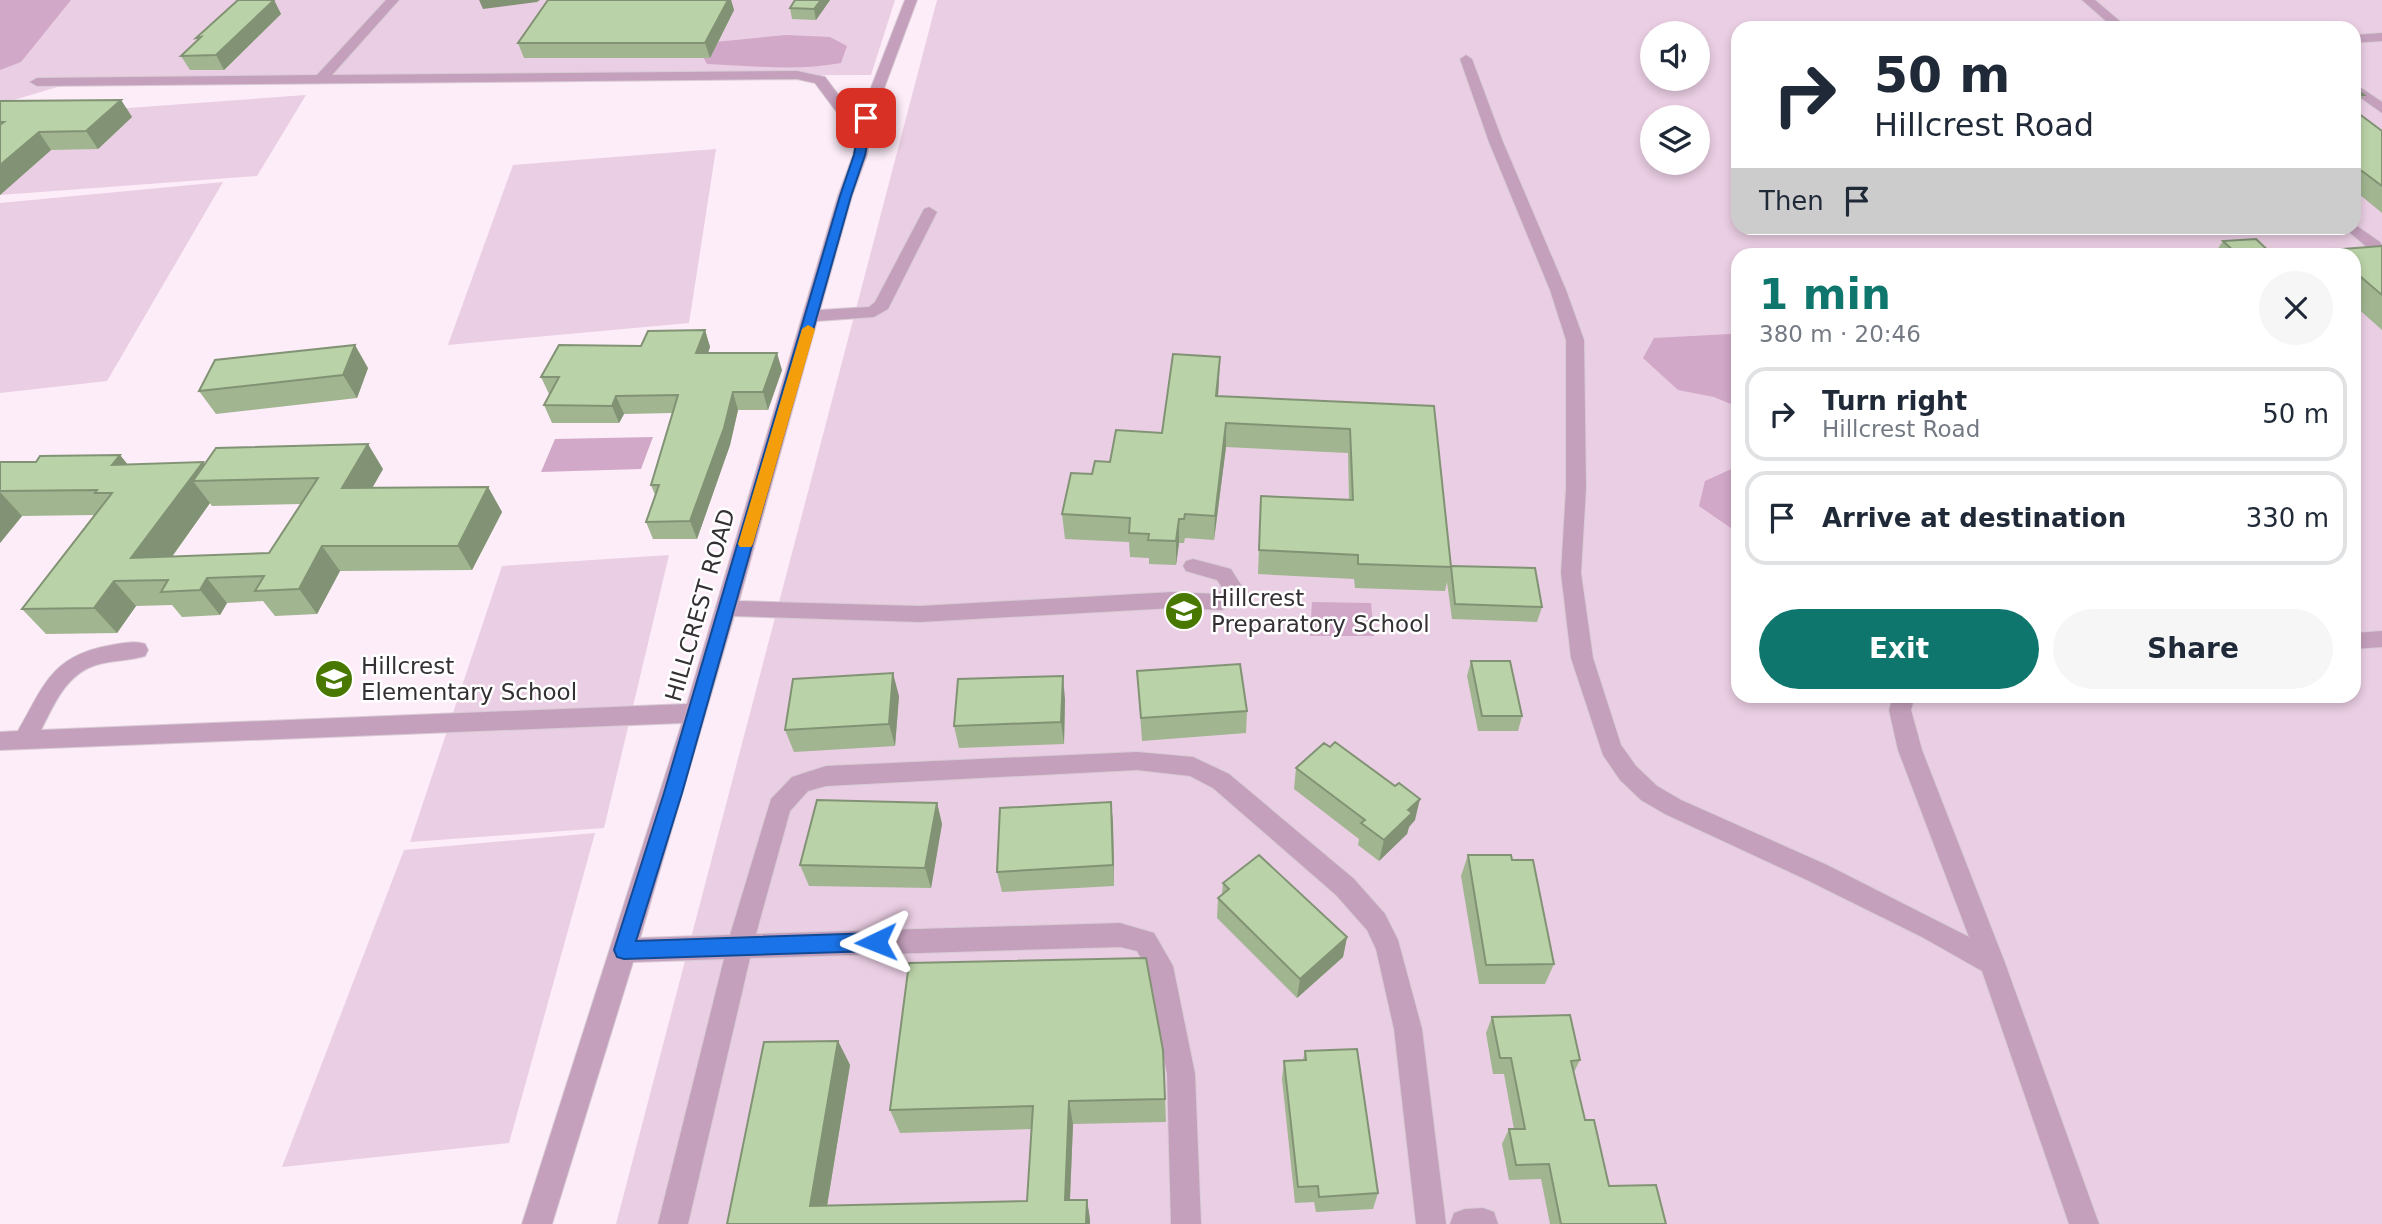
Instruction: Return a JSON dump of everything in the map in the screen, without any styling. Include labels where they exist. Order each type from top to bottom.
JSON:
[{"type":"street","points":[[322,78],[393,0]]},
{"type":"street","name":"HILLCREST ROAD","points":[[537,1224],[696,713],[845,196],[860,155],[866,118],[911,0]]},
{"type":"street","points":[[2088,0],[2114,21]]},
{"type":"street","points":[[2361,38],[2382,37]]},
{"type":"street","points":[[1466,59],[1496,142],[1558,290],[1575,340],[1576,488],[1571,573],[1582,658],[1611,748],[1628,773],[1649,793],[1673,807],[1818,873],[1931,929],[1992,963]]},
{"type":"street","points":[[37,82],[797,75],[820,80],[841,108],[866,118]]},
{"type":"street","points":[[2361,92],[2382,109]]},
{"type":"street","points":[[812,316],[874,312],[882,305],[929,212]]},
{"type":"street","points":[[2361,234],[2374,245]]},
{"type":"street","points":[[727,608],[920,614],[1173,600],[1222,602],[1234,590],[1224,574],[1193,566]]},
{"type":"street","points":[[2361,640],[2382,639]]},
{"type":"street","points":[[25,739],[61,676],[82,663],[106,654],[137,650]]},
{"type":"street","points":[[1902,703],[1900,710],[1910,750],[1992,963],[2084,1224]]},
{"type":"street","points":[[0,741],[344,720],[696,713]]},
{"type":"street","points":[[673,1224],[740,946],[779,806],[800,784],[826,776],[1137,761],[1193,767],[1221,781],[1345,887],[1377,922],[1389,948],[1408,1030],[1431,1224]]},
{"type":"street","points":[[624,950],[1120,935],[1145,941],[1160,966],[1181,1074],[1186,1224]]},
{"type":"street","points":[[1465,1224],[1483,1223]]},
{"type":"shaded area","points":[[0,0],[895,0],[871,75],[91,77],[7,102],[0,111]]},
{"type":"shaded area","points":[[0,0],[71,0],[21,62],[0,70]]},
{"type":"shaded area","name":"Hillcrest Preparatory School","points":[[937,0],[2382,0],[2382,1224],[616,1224]]},
{"type":"shaded area","points":[[786,35],[830,37],[847,46],[841,63],[808,67],[707,64],[702,55],[715,42]]},
{"type":"shaded area","points":[[306,95],[257,176],[0,195],[0,151],[32,115]]},
{"type":"shaded area","points":[[716,149],[689,323],[448,345],[513,165]]},
{"type":"shaded area","points":[[223,182],[107,381],[0,393],[0,203]]},
{"type":"shaded area","points":[[1731,334],[1731,404],[1714,397],[1678,390],[1643,358],[1654,338]]},
{"type":"shaded area","points":[[653,437],[641,469],[541,472],[555,439]]},
{"type":"shaded area","points":[[1731,469],[1731,528],[1699,506],[1705,481]]},
{"type":"shaded area","points":[[669,555],[604,828],[410,842],[502,566]]},
{"type":"shaded area","points":[[1312,602],[1371,603],[1374,636],[1310,636]]},
{"type":"shaded area","points":[[595,833],[509,1143],[282,1167],[404,850]]},
{"type":"building","points":[[238,0],[274,0],[216,55],[181,56],[201,37],[196,38]]},
{"type":"building","points":[[548,0],[728,0],[705,43],[518,43]]},
{"type":"building","points":[[795,0],[821,0],[814,9],[790,8]]},
{"type":"building","points":[[121,100],[86,131],[39,132],[0,165],[0,125],[4,122],[0,122],[0,101]]},
{"type":"building","points":[[2361,115],[2382,131],[2382,186],[2362,171]]},
{"type":"building","points":[[2256,239],[2266,248],[2230,248],[2223,241]]},
{"type":"building","points":[[2382,246],[2382,295],[2361,277],[2361,248],[2355,248]]},
{"type":"building","points":[[705,330],[696,353],[777,353],[763,392],[733,392],[724,428],[690,521],[646,522],[659,485],[651,485],[678,395],[616,396],[612,406],[544,405],[559,377],[541,377],[559,345],[641,346],[648,331]]},
{"type":"building","points":[[355,345],[343,375],[199,391],[215,360]]},
{"type":"building","points":[[1173,354],[1220,357],[1216,396],[1434,406],[1451,567],[1358,564],[1358,555],[1259,550],[1261,496],[1353,500],[1350,429],[1226,423],[1215,516],[1185,514],[1184,519],[1179,519],[1176,541],[1148,540],[1149,534],[1129,533],[1130,518],[1062,514],[1071,473],[1092,474],[1095,461],[1110,462],[1116,430],[1162,433]]},
{"type":"building","points":[[368,444],[342,488],[488,487],[458,546],[322,546],[299,589],[255,591],[264,576],[207,578],[200,590],[161,592],[168,580],[114,581],[94,608],[22,609],[112,493],[95,493],[97,490],[0,491],[0,462],[36,462],[40,456],[120,455],[112,465],[203,462],[131,558],[269,553],[318,478],[193,481],[216,448]]},
{"type":"building","points":[[1451,566],[1535,568],[1542,607],[1455,604]]},
{"type":"building","points":[[1471,661],[1510,661],[1522,716],[1482,716]]},
{"type":"building","points":[[1240,664],[1247,711],[1141,718],[1137,671]]},
{"type":"building","points":[[893,673],[889,724],[785,730],[793,679]]},
{"type":"building","points":[[1063,676],[1061,722],[954,726],[958,679]]},
{"type":"building","points":[[1335,742],[1395,786],[1399,783],[1420,799],[1408,810],[1412,813],[1384,840],[1361,823],[1365,820],[1296,768],[1324,743],[1330,747]]},
{"type":"building","points":[[817,800],[937,803],[925,868],[800,865]]},
{"type":"building","points":[[1111,802],[1113,865],[997,872],[1000,808]]},
{"type":"building","points":[[1259,855],[1347,937],[1300,979],[1218,898],[1229,889],[1223,883]]},
{"type":"building","points":[[1468,855],[1511,855],[1512,860],[1533,860],[1554,964],[1486,965]]},
{"type":"building","points":[[1146,958],[1163,1050],[1165,1099],[1069,1101],[1065,1200],[1087,1200],[1086,1224],[727,1224],[764,1042],[838,1041],[810,1206],[1027,1201],[1033,1106],[890,1110],[909,963]]},
{"type":"building","points":[[1570,1015],[1580,1060],[1571,1061],[1585,1120],[1594,1120],[1609,1186],[1656,1185],[1666,1224],[1561,1224],[1549,1164],[1516,1165],[1509,1129],[1525,1129],[1511,1058],[1500,1058],[1492,1017]]},
{"type":"building","points":[[1357,1049],[1378,1193],[1319,1197],[1318,1186],[1298,1187],[1284,1061],[1306,1060],[1305,1051]]},
{"type":"slow traffic","points":[[746,544],[808,329]]},
{"type":"place","name":"Hillcrest Preparatory School","points":[[1184,611]]},
{"type":"place","name":"Hillcrest Elementary School","points":[[334,679]]},
{"type":"route","points":[[866,118],[860,155],[845,196],[673,793],[624,950],[876,942]]}]
